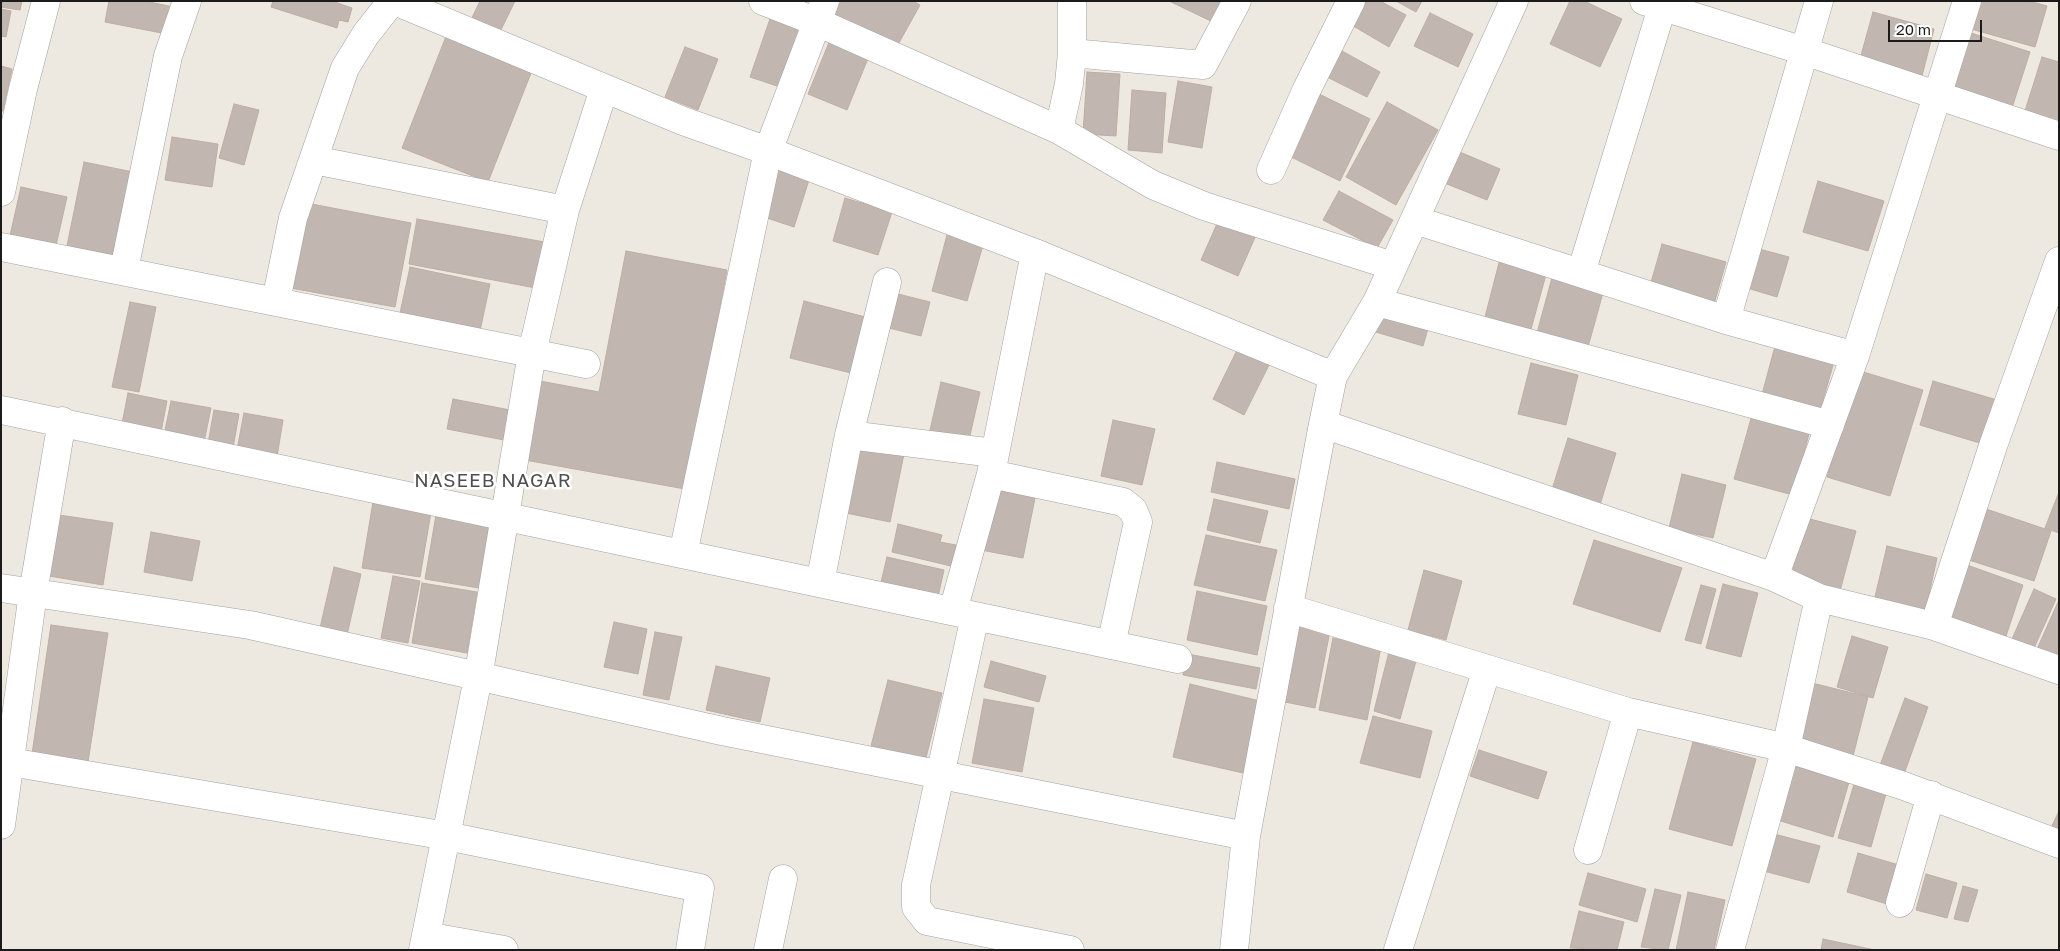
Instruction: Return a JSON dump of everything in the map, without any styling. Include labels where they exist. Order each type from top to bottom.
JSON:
[{"type":"street","points":[[1,192],[23,89],[46,1]]},
{"type":"street","points":[[124,270],[168,56],[187,1]]},
{"type":"street","points":[[276,301],[293,218],[345,68],[366,34],[393,1],[683,121],[768,151],[1035,253],[1333,376]]},
{"type":"street","points":[[763,1],[821,11],[1059,130],[1154,185],[1204,206],[1393,266]]},
{"type":"street","points":[[1059,130],[1069,84],[1072,53],[1072,1]]},
{"type":"street","points":[[1072,53],[1203,64],[1238,1]]},
{"type":"street","points":[[1271,170],[1306,91],[1351,1]]},
{"type":"street","points":[[1234,950],[1246,836],[1333,376],[1377,302],[1514,1]]},
{"type":"street","points":[[1726,320],[1819,1]]},
{"type":"street","points":[[1774,576],[1855,356],[1967,1]]},
{"type":"street","points":[[1581,273],[1657,3],[2059,136]]},
{"type":"street","points":[[682,554],[768,151],[821,11]]},
{"type":"street","points":[[504,950],[425,943],[478,678],[532,353],[565,210],[604,89]]},
{"type":"street","points":[[314,160],[565,210]]},
{"type":"street","points":[[1415,220],[1726,320],[1855,356]]},
{"type":"street","points":[[1,247],[124,270],[586,364]]},
{"type":"street","points":[[1035,253],[964,613],[941,776],[916,885],[916,907],[927,920],[1070,950]]},
{"type":"street","points":[[1934,626],[1993,446],[2059,261]]},
{"type":"street","points":[[820,583],[849,435],[887,282]]},
{"type":"street","points":[[1377,302],[1830,425]]},
{"type":"street","points":[[1,410],[62,421],[1178,659]]},
{"type":"street","points":[[2,811],[33,593],[62,421]]},
{"type":"street","points":[[1323,424],[1774,576],[1819,598],[1934,626],[2059,670]]},
{"type":"street","points":[[849,435],[993,464],[1123,502],[1133,510],[1138,522],[1111,645]]},
{"type":"street","points":[[1,588],[250,625],[478,678],[722,731],[1246,836]]},
{"type":"street","points":[[1730,950],[1786,748],[1819,598]]},
{"type":"street","points":[[1288,608],[1628,712],[1786,748],[1931,795],[2059,844]]},
{"type":"street","points":[[1398,950],[1487,670]]},
{"type":"street","points":[[1588,850],[1628,712]]},
{"type":"street","points":[[10,762],[447,836],[700,888],[690,950]]},
{"type":"street","points":[[1900,903],[1931,795]]},
{"type":"street","points":[[768,950],[783,879]]},
{"type":"building","points":[[1,1],[22,1],[20,10],[1,7]]},
{"type":"building","points":[[109,1],[145,1],[178,8],[172,35],[105,22]]},
{"type":"building","points":[[273,1],[332,1],[352,8],[348,22],[339,20],[337,28],[271,7]]},
{"type":"building","points":[[480,1],[515,1],[498,36],[470,22]]},
{"type":"building","points":[[841,1],[913,1],[920,5],[895,50],[832,21]]},
{"type":"building","points":[[1169,1],[1225,1],[1215,23]]},
{"type":"building","points":[[1358,1],[1380,1],[1406,15],[1389,47],[1348,23]]},
{"type":"building","points":[[1396,1],[1422,1],[1416,12]]},
{"type":"building","points":[[1570,1],[1584,1],[1622,19],[1600,67],[1550,44]]},
{"type":"building","points":[[1979,1],[2029,1],[2047,6],[2035,47],[1971,29]]},
{"type":"building","points":[[1,9],[11,11],[6,37],[1,36]]},
{"type":"building","points":[[1873,12],[1934,29],[1922,76],[1860,59]]},
{"type":"building","points":[[1430,13],[1473,34],[1458,67],[1414,46]]},
{"type":"building","points":[[771,16],[806,27],[786,89],[750,77]]},
{"type":"building","points":[[1968,32],[2030,52],[2011,111],[1948,92]]},
{"type":"building","points":[[447,34],[533,68],[488,182],[402,148]]},
{"type":"building","points":[[830,40],[869,56],[847,110],[808,94]]},
{"type":"building","points":[[1333,46],[1380,72],[1367,97],[1319,73]]},
{"type":"building","points":[[685,47],[718,59],[698,110],[665,97]]},
{"type":"building","points":[[2042,57],[2059,62],[2059,125],[2024,114]]},
{"type":"building","points":[[1,66],[12,69],[3,111],[1,111]]},
{"type":"building","points":[[1087,72],[1120,74],[1116,136],[1083,134]]},
{"type":"building","points":[[1178,81],[1212,87],[1202,148],[1168,142]]},
{"type":"building","points":[[1132,90],[1166,93],[1162,153],[1128,150]]},
{"type":"building","points":[[1311,90],[1370,119],[1340,181],[1283,153]]},
{"type":"building","points":[[1387,102],[1438,130],[1396,205],[1346,177]]},
{"type":"building","points":[[234,104],[259,110],[244,165],[219,158]]},
{"type":"building","points":[[172,137],[218,144],[212,187],[165,180]]},
{"type":"building","points":[[1455,150],[1500,169],[1487,200],[1442,182]]},
{"type":"building","points":[[84,162],[133,172],[116,255],[67,246]]},
{"type":"building","points":[[771,167],[809,180],[794,227],[755,214]]},
{"type":"building","points":[[1818,181],[1884,201],[1868,251],[1803,232]]},
{"type":"building","points":[[21,187],[67,197],[55,250],[9,240]]},
{"type":"building","points":[[1339,191],[1393,220],[1377,248],[1323,220]]},
{"type":"building","points":[[845,198],[892,212],[878,255],[833,241]]},
{"type":"building","points":[[301,202],[411,223],[395,307],[285,287]]},
{"type":"building","points":[[1220,217],[1257,233],[1238,276],[1201,260]]},
{"type":"building","points":[[417,219],[550,243],[541,289],[409,264]]},
{"type":"building","points":[[947,235],[983,245],[967,301],[932,291]]},
{"type":"building","points":[[1662,244],[1726,262],[1714,304],[1650,286]]},
{"type":"building","points":[[1748,246],[1789,257],[1777,297],[1737,285]]},
{"type":"building","points":[[626,251],[727,270],[685,489],[525,460],[540,381],[599,392]]},
{"type":"building","points":[[1500,259],[1547,271],[1531,329],[1485,317]]},
{"type":"building","points":[[410,267],[490,284],[480,331],[400,313]]},
{"type":"building","points":[[1553,274],[1604,289],[1588,347],[1537,333]]},
{"type":"building","points":[[890,292],[930,302],[921,336],[881,326]]},
{"type":"building","points":[[804,301],[869,318],[855,374],[790,358]]},
{"type":"building","points":[[130,302],[156,307],[139,392],[112,387]]},
{"type":"building","points":[[1376,309],[1429,325],[1423,346],[1369,330]]},
{"type":"building","points":[[1777,339],[1836,355],[1819,414],[1761,398]]},
{"type":"building","points":[[1241,342],[1273,357],[1244,415],[1213,399]]},
{"type":"building","points":[[1531,363],[1578,375],[1566,425],[1518,414]]},
{"type":"building","points":[[1860,371],[1923,390],[1890,496],[1827,477]]},
{"type":"building","points":[[1933,381],[1997,400],[1983,444],[1920,425]]},
{"type":"building","points":[[941,382],[980,392],[967,448],[928,439]]},
{"type":"building","points":[[128,393],[167,401],[160,437],[121,429]]},
{"type":"building","points":[[453,399],[510,410],[504,440],[447,429]]},
{"type":"building","points":[[171,401],[211,408],[203,447],[163,440]]},
{"type":"building","points":[[214,410],[239,414],[232,453],[207,449]]},
{"type":"building","points":[[244,413],[283,420],[276,463],[236,455]]},
{"type":"building","points":[[1752,415],[1810,430],[1793,495],[1734,479]]},
{"type":"building","points":[[1113,420],[1155,429],[1142,485],[1101,476]]},
{"type":"building","points":[[1568,438],[1616,453],[1599,508],[1551,493]]},
{"type":"building","points":[[851,443],[904,454],[890,522],[836,511]]},
{"type":"building","points":[[1217,462],[1295,479],[1289,509],[1211,492]]},
{"type":"building","points":[[1682,474],[1726,485],[1713,538],[1669,528]]},
{"type":"building","points":[[994,490],[1035,498],[1023,558],[981,550]]},
{"type":"building","points":[[2059,492],[2059,533],[2045,528]]},
{"type":"building","points":[[1214,499],[1268,511],[1260,543],[1207,530]]},
{"type":"building","points":[[373,502],[431,512],[420,577],[362,568]]},
{"type":"building","points":[[1986,509],[2051,531],[2034,581],[1969,560]]},
{"type":"building","points":[[59,515],[113,523],[103,585],[49,576]]},
{"type":"building","points":[[436,515],[490,524],[479,588],[425,579]]},
{"type":"building","points":[[1806,518],[1856,531],[1840,591],[1791,578]]},
{"type":"building","points":[[898,524],[942,535],[940,542],[956,545],[951,566],[892,552]]},
{"type":"building","points":[[151,532],[200,541],[192,581],[144,572]]},
{"type":"building","points":[[1206,535],[1277,550],[1265,601],[1194,585]]},
{"type":"building","points":[[1594,540],[1682,568],[1660,632],[1573,604]]},
{"type":"building","points":[[1887,546],[1937,558],[1925,613],[1874,601]]},
{"type":"building","points":[[887,557],[944,570],[936,605],[879,591]]},
{"type":"building","points":[[1967,565],[2023,585],[2005,639],[1948,620]]},
{"type":"building","points":[[334,567],[361,574],[347,635],[320,628]]},
{"type":"building","points":[[1424,570],[1462,581],[1446,640],[1408,630]]},
{"type":"building","points":[[393,576],[420,581],[408,643],[381,638]]},
{"type":"building","points":[[422,583],[477,592],[467,653],[412,643]]},
{"type":"building","points":[[1723,584],[1758,593],[1741,657],[1706,648]]},
{"type":"building","points":[[1701,585],[1716,589],[1701,644],[1685,640]]},
{"type":"building","points":[[2034,589],[2056,599],[2034,648],[2012,639]]},
{"type":"building","points":[[1197,591],[1267,606],[1257,655],[1187,640]]},
{"type":"building","points":[[2059,600],[2059,659],[2037,649]]},
{"type":"building","points":[[1295,620],[1331,626],[1315,708],[1280,701]]},
{"type":"building","points":[[614,622],[647,629],[638,674],[604,667]]},
{"type":"building","points":[[51,625],[108,633],[88,762],[32,754]]},
{"type":"building","points":[[655,632],[682,637],[669,700],[643,695]]},
{"type":"building","points":[[1852,636],[1888,647],[1873,698],[1837,687]]},
{"type":"building","points":[[1333,638],[1381,647],[1367,720],[1319,710]]},
{"type":"building","points":[[1390,648],[1418,654],[1400,719],[1374,711]]},
{"type":"building","points":[[1188,654],[1260,668],[1256,689],[1183,675]]},
{"type":"building","points":[[991,661],[1046,676],[1039,702],[984,687]]},
{"type":"building","points":[[716,666],[770,678],[760,722],[706,710]]},
{"type":"building","points":[[888,680],[942,693],[925,762],[870,750]]},
{"type":"building","points":[[1812,683],[1868,697],[1853,756],[1797,742]]},
{"type":"building","points":[[1190,684],[1260,701],[1243,773],[1173,757]]},
{"type":"building","points":[[1905,698],[1928,707],[1903,777],[1879,768]]},
{"type":"building","points":[[984,699],[1034,708],[1022,772],[972,763]]},
{"type":"building","points":[[1373,716],[1432,731],[1420,778],[1360,763]]},
{"type":"building","points":[[1693,742],[1756,759],[1732,846],[1669,829]]},
{"type":"building","points":[[1479,750],[1547,772],[1538,799],[1470,776]]},
{"type":"building","points":[[1790,765],[1849,782],[1833,837],[1774,819]]},
{"type":"building","points":[[1855,781],[1887,790],[1871,847],[1838,838]]},
{"type":"building","points":[[2059,811],[2059,832],[2051,828]]},
{"type":"building","points":[[1774,834],[1820,846],[1809,883],[1764,871]]},
{"type":"building","points":[[1858,853],[1899,865],[1887,904],[1847,892]]},
{"type":"building","points":[[1588,873],[1646,889],[1637,922],[1579,905]]},
{"type":"building","points":[[1926,874],[1957,883],[1947,918],[1916,910]]},
{"type":"building","points":[[1963,886],[1978,890],[1968,922],[1954,919]]},
{"type":"building","points":[[1655,889],[1681,895],[1668,950],[1641,947]]},
{"type":"building","points":[[1688,892],[1725,900],[1714,950],[1676,950]]},
{"type":"building","points":[[1579,911],[1624,922],[1617,950],[1570,948]]},
{"type":"building","points":[[1823,939],[1875,950],[1821,950]]},
{"type":"district","name":"NASEEB NAGAR","points":[[493,481]]}]
